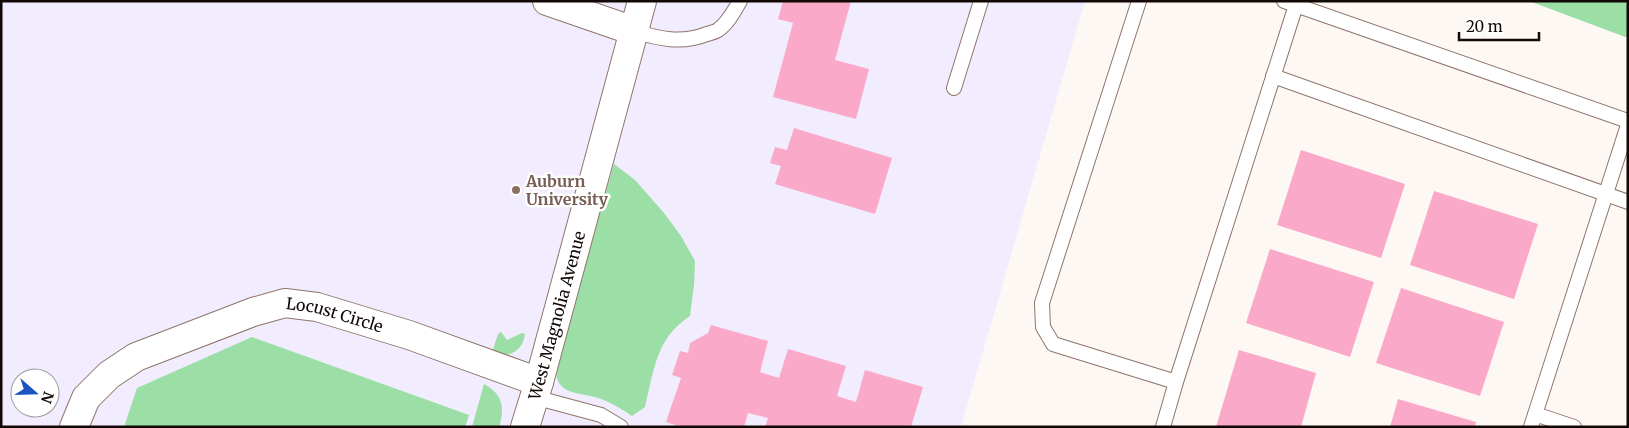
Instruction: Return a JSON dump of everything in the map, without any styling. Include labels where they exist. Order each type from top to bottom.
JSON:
[{"type":"street","points":[[547,1],[634,31]]},
{"type":"street","name":"West Magnolia Avenue","points":[[525,427],[537,390],[642,1]]},
{"type":"street","name":"Locust Circle","points":[[74,427],[86,398],[109,375],[136,357],[253,312],[285,303],[317,307],[400,332],[537,390]]},
{"type":"lane","points":[[634,31],[655,38],[671,40],[695,39],[718,30],[733,13],[740,1]]},
{"type":"lane","points":[[954,88],[980,1]]},
{"type":"lane","points":[[1140,1],[1042,303],[1043,327],[1053,344],[1176,382]]},
{"type":"lane","points":[[1162,427],[1273,76],[1290,3],[1628,121]]},
{"type":"lane","points":[[1273,76],[1628,202]]},
{"type":"lane","points":[[1574,427],[1533,420],[1628,125]]},
{"type":"lane","points":[[537,390],[601,415],[621,427]]},
{"type":"shaded area","name":"Auburn University","points":[[1,1],[1085,1],[961,427],[1,427]]},
{"type":"green space","points":[[1529,1],[1628,1],[1628,38]]},
{"type":"green space","points":[[614,164],[635,180],[664,213],[681,236],[695,261],[690,316],[670,334],[663,345],[654,368],[645,407],[632,416],[605,401],[568,391],[558,382],[556,374],[556,362]]},
{"type":"green space","points":[[501,332],[507,340],[522,333],[525,334],[521,346],[517,350],[508,354],[491,356],[498,334]]},
{"type":"green space","points":[[252,337],[469,415],[465,427],[124,427],[137,388]]},
{"type":"green space","points":[[484,384],[495,392],[501,402],[502,414],[499,427],[472,427]]},
{"type":"building","points":[[783,1],[851,1],[835,60],[869,69],[856,119],[773,97],[793,23],[778,19]]},
{"type":"building","points":[[794,128],[892,158],[875,214],[775,184],[781,166],[770,163],[775,147],[787,150]]},
{"type":"building","points":[[1301,150],[1405,184],[1381,258],[1277,225]]},
{"type":"building","points":[[1434,191],[1538,224],[1514,299],[1410,265]]},
{"type":"building","points":[[1270,249],[1374,282],[1350,357],[1246,323]]},
{"type":"building","points":[[1401,288],[1504,322],[1480,396],[1376,363]]},
{"type":"building","points":[[711,325],[768,341],[760,372],[779,378],[788,349],[846,366],[837,396],[856,402],[865,370],[923,387],[911,427],[765,427],[768,418],[748,413],[744,427],[681,427],[666,422],[681,378],[672,375],[680,351],[688,353],[690,343],[708,333]]},
{"type":"building","points":[[1239,350],[1316,373],[1301,427],[1216,427]]},
{"type":"building","points":[[1398,399],[1476,422],[1475,427],[1390,427]]},
{"type":"place","name":"Auburn University","points":[[516,190]]}]
